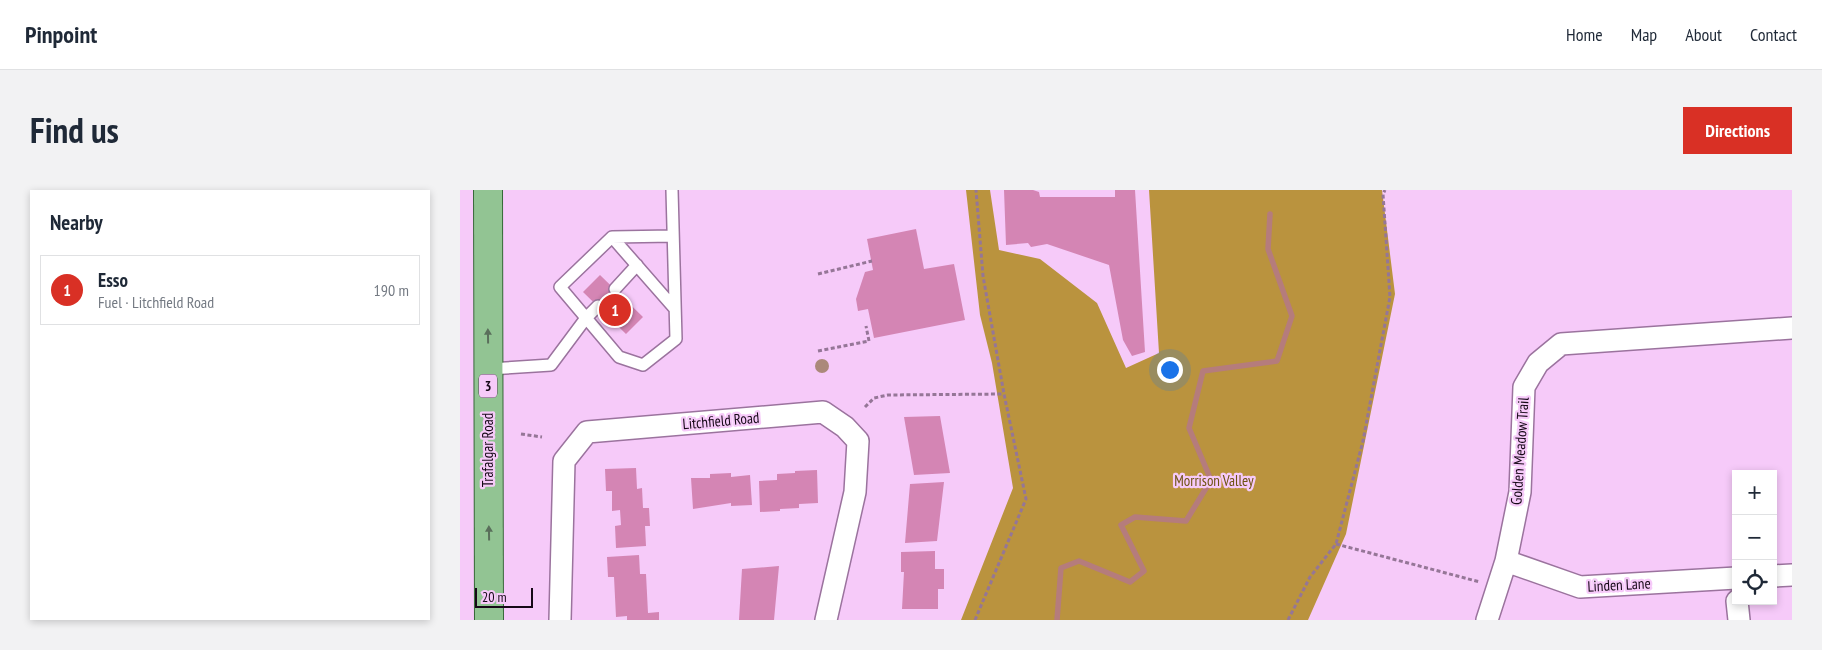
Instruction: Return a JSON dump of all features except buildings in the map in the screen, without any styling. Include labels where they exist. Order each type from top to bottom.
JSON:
[{"type":"main road","name":"Trafalgar Road","points":[[488,190],[488,620]]},
{"type":"street","name":"Golden Meadow Trail","points":[[1487,620],[1506,561],[1520,492],[1524,387],[1538,363],[1561,344],[1792,328]]},
{"type":"street","name":"Litchfield Road","points":[[560,620],[564,460],[587,432],[823,412],[845,427],[858,442],[854,492],[826,620]]},
{"type":"street","name":"Linden Lane","points":[[1506,561],[1580,587],[1732,584]]},
{"type":"street","points":[[1777,576],[1792,575]]},
{"type":"street","points":[[1737,605],[1739,620]]},
{"type":"lane","points":[[672,190],[674,236],[676,339],[642,365],[620,357],[560,287],[612,237],[674,236]]},
{"type":"lane","points":[[612,237],[675,309]]},
{"type":"lane","points":[[615,289],[637,266]]},
{"type":"lane","points":[[489,369],[551,366],[586,318],[598,306]]},
{"type":"path","points":[[975,620],[1026,498],[1004,394],[983,276],[976,190]]},
{"type":"path","points":[[1288,620],[1310,577],[1336,544],[1363,441],[1390,296],[1384,233],[1384,190]]},
{"type":"path","points":[[818,274],[872,261]]},
{"type":"path","points":[[818,351],[869,341],[866,326]]},
{"type":"path","points":[[864,407],[874,398],[888,395],[1004,394]]},
{"type":"path","points":[[521,434],[542,437]]},
{"type":"path","points":[[1336,544],[1498,587]]},
{"type":"green space","name":"Morrison Valley","points":[[966,190],[990,190],[999,250],[1040,259],[1097,303],[1126,368],[1159,353],[1149,190],[1382,190],[1395,294],[1346,534],[1308,620],[961,620],[1013,488],[992,363],[980,315]]},
{"type":"waterway","points":[[1057,620],[1061,568],[1079,561],[1130,582],[1144,571],[1121,525],[1135,517],[1186,521],[1211,480],[1189,428],[1203,371],[1277,361],[1292,316],[1268,249],[1270,214]]},
{"type":"place","name":"Esso","points":[[615,310]]}]
